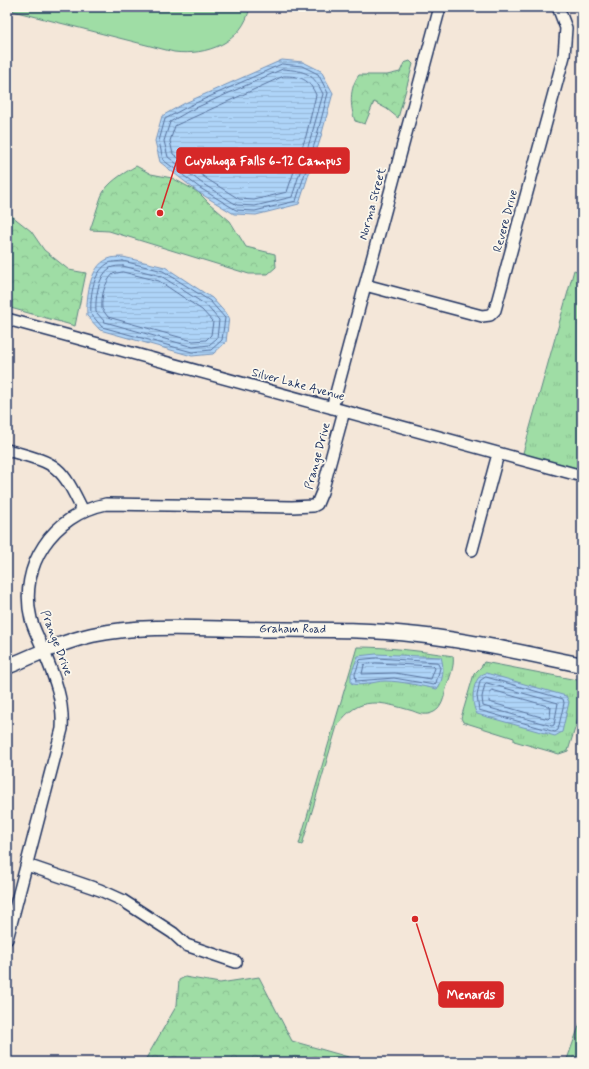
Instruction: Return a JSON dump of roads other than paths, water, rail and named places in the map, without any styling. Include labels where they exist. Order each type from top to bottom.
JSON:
[{"type":"main road","name":"Graham Road","points":[[7,667],[69,641],[92,635],[136,629],[320,630],[418,635],[582,665]]},
{"type":"street","name":"Norma Street","points":[[332,408],[440,7]]},
{"type":"street","name":"Revere Drive","points":[[365,284],[482,316],[490,315],[495,310],[564,56],[566,28],[558,7]]},
{"type":"street","name":"Silver Lake Avenue","points":[[7,319],[582,476]]},
{"type":"street","name":"Prange Drive","points":[[7,939],[62,729],[62,700],[55,677],[31,621],[28,606],[28,592],[34,565],[43,546],[51,534],[83,511],[99,505],[115,503],[313,506],[320,500],[344,411]]},
{"type":"street","points":[[7,450],[42,460],[60,470],[70,483],[83,511]]},
{"type":"street","points":[[472,550],[498,454]]},
{"type":"street","points":[[27,865],[100,890],[122,900],[173,933],[186,946],[236,962]]},
{"type":"water","points":[[282,60],[303,62],[321,71],[333,93],[320,140],[299,204],[256,215],[234,214],[198,192],[160,162],[155,141],[162,116],[185,103]]},
{"type":"water","points":[[123,257],[165,267],[212,298],[229,317],[226,342],[213,354],[192,356],[100,330],[87,316],[87,301],[90,284],[97,269],[102,263],[110,258]]},
{"type":"water","points":[[376,654],[441,657],[443,673],[441,682],[437,689],[391,681],[381,681],[359,685],[351,683],[351,674],[358,656]]},
{"type":"water","points":[[486,673],[566,696],[569,702],[562,732],[555,736],[477,714],[473,703],[475,684],[481,675]]},
{"type":"place","name":"Cuyahoga Falls 6-12 Campus","points":[[160,213]]},
{"type":"place","name":"Menards","points":[[415,919]]}]
